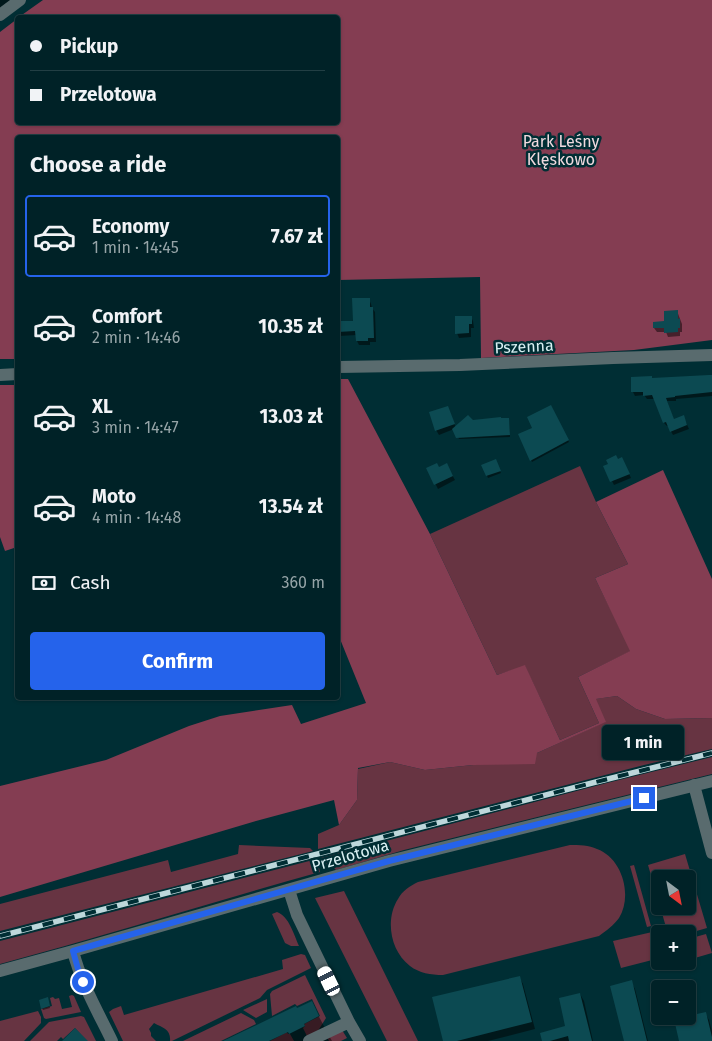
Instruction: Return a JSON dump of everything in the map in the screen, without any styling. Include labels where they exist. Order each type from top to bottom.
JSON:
[{"type":"street","points":[[0,15],[20,0]]},
{"type":"street","name":"Pszenna","points":[[340,367],[460,365],[594,358],[712,355]]},
{"type":"street","points":[[0,375],[15,374]]},
{"type":"street","name":"Przelotowa","points":[[0,971],[411,856],[712,781]]},
{"type":"street","points":[[694,785],[712,853]]},
{"type":"street","points":[[289,890],[297,914],[360,1041]]},
{"type":"street","points":[[73,951],[78,969],[112,1041]]},
{"type":"street","points":[[309,1041],[349,1022]]},
{"type":"shaded area","points":[[580,466],[628,564],[595,578],[631,651],[578,677],[599,723],[560,740],[525,666],[497,675],[430,534]]},
{"type":"shaded area","points":[[617,696],[636,709],[665,719],[712,718],[712,749],[318,849],[318,834],[339,825],[357,800],[358,769],[390,762],[425,770],[473,765],[537,753],[605,722],[595,699]]},
{"type":"shaded area","points":[[712,757],[712,774],[404,850],[336,870],[333,867],[324,870],[321,858]]},
{"type":"shaded area","points":[[239,845],[310,848],[313,851],[0,931],[0,904],[168,860],[171,872],[238,854]]},
{"type":"shaded area","points":[[570,845],[591,847],[606,854],[613,860],[623,878],[625,899],[623,909],[617,921],[599,936],[443,975],[421,972],[403,960],[394,943],[391,925],[392,916],[400,896],[412,885]]},
{"type":"shaded area","points":[[685,854],[690,870],[651,870],[651,875],[648,865]]},
{"type":"shaded area","points":[[317,859],[320,872],[0,964],[0,941]]},
{"type":"shaded area","points":[[634,865],[651,926],[647,927],[630,866]]},
{"type":"shaded area","points":[[344,891],[418,1041],[387,1041],[315,898]]},
{"type":"shaded area","points":[[696,891],[707,928],[696,931],[696,925],[665,925],[662,915],[696,915]]},
{"type":"shaded area","points":[[277,912],[285,917],[299,946],[291,946],[285,943],[272,914]]},
{"type":"shaded area","points":[[651,932],[651,960],[621,968],[613,941]]},
{"type":"shaded area","points":[[706,934],[712,953],[696,958],[696,937]]},
{"type":"shaded area","points":[[301,954],[305,955],[311,968],[267,990],[260,998],[172,1041],[170,1041],[168,1031],[154,1023],[149,1029],[151,1036],[156,1041],[123,1041],[109,1012],[121,1006],[124,1015],[283,969],[282,960]]},
{"type":"shaded area","points":[[305,975],[326,1018],[316,1034],[308,1038],[303,1028],[304,1024],[320,1016],[312,999],[297,1006],[295,1004],[272,1016],[270,994],[272,991]]},
{"type":"shaded area","points":[[72,995],[81,1012],[44,1018],[41,1009],[52,1006],[50,998],[59,998],[62,1009],[72,1007],[69,996]]},
{"type":"shaded area","points":[[267,999],[267,1012],[256,1018],[243,1010]]},
{"type":"shaded area","points":[[38,1011],[41,1023],[24,1041],[0,1041],[0,1021]]},
{"type":"shaded area","points":[[241,1013],[254,1020],[256,1024],[221,1041],[183,1041]]},
{"type":"shaded area","points":[[84,1017],[96,1041],[87,1041],[75,1028],[63,1039],[61,1037],[57,1041],[30,1041],[49,1022]]},
{"type":"shaded area","points":[[342,1030],[347,1038],[341,1041],[329,1041],[327,1037]]},
{"type":"shaded area","points":[[287,1032],[294,1041],[270,1041]]},
{"type":"green space","name":"Park Leśny Klęskowo","points":[[43,0],[712,0],[712,340],[634,350],[481,358],[480,277],[340,280],[340,135],[15,135],[15,359],[0,359],[0,32],[15,21],[15,125],[340,125],[340,15],[22,15]]},
{"type":"green space","points":[[340,379],[348,379],[430,534],[497,675],[525,665],[560,740],[599,723],[578,677],[630,651],[595,578],[628,564],[596,502],[663,470],[712,579],[712,718],[665,719],[636,709],[617,696],[596,699],[606,722],[537,753],[535,764],[473,765],[425,770],[390,762],[358,768],[357,800],[339,825],[334,800],[256,821],[0,897],[0,786],[106,760],[189,726],[220,716],[292,705],[301,724],[366,703],[340,639]]},
{"type":"green space","points":[[0,385],[15,385],[15,548],[5,551],[0,537]]},
{"type":"building","points":[[352,298],[370,298],[370,307],[373,307],[374,338],[368,338],[368,341],[356,341],[355,331],[340,332],[340,321],[353,321]]},
{"type":"building","points":[[678,310],[680,328],[678,328],[678,332],[664,333],[664,328],[653,328],[653,322],[664,321],[664,311]]},
{"type":"building","points":[[455,316],[472,316],[472,324],[469,324],[469,333],[455,334]]},
{"type":"building","points":[[712,375],[712,392],[666,398],[674,419],[684,415],[687,425],[670,432],[666,422],[663,423],[652,395],[643,396],[643,392],[631,392],[631,377],[652,376],[652,378]]},
{"type":"building","points":[[551,405],[569,440],[530,461],[518,434],[532,428],[527,417]]},
{"type":"building","points":[[448,406],[455,424],[435,431],[429,412]]},
{"type":"building","points":[[468,415],[473,420],[509,418],[510,435],[456,438],[452,429]]},
{"type":"building","points":[[616,455],[618,459],[622,457],[630,474],[610,482],[603,466],[608,464],[606,460]]},
{"type":"building","points":[[496,459],[501,471],[486,476],[481,465]]},
{"type":"building","points":[[437,463],[439,467],[447,463],[453,476],[434,485],[426,468]]},
{"type":"building","points":[[520,976],[532,1022],[457,1041],[443,1041],[432,997]]},
{"type":"building","points":[[632,980],[647,1041],[624,1041],[610,986]]},
{"type":"building","points":[[580,993],[592,1041],[569,1041],[568,1036],[550,1041],[542,1041],[540,1033],[565,1026],[559,998]]},
{"type":"building","points":[[48,997],[50,1006],[41,1009],[39,1000]]},
{"type":"building","points":[[312,1001],[319,1016],[289,1034],[288,1032],[269,1041],[223,1041],[296,1006],[297,1008]]},
{"type":"building","points":[[706,1012],[712,1041],[679,1041],[675,1025],[696,1025],[696,1014]]},
{"type":"building","points":[[75,1028],[88,1041],[62,1041]]},
{"type":"railway","points":[[0,936],[712,753]]},
{"type":"route","points":[[83,982],[73,951],[389,861],[644,798]]}]
